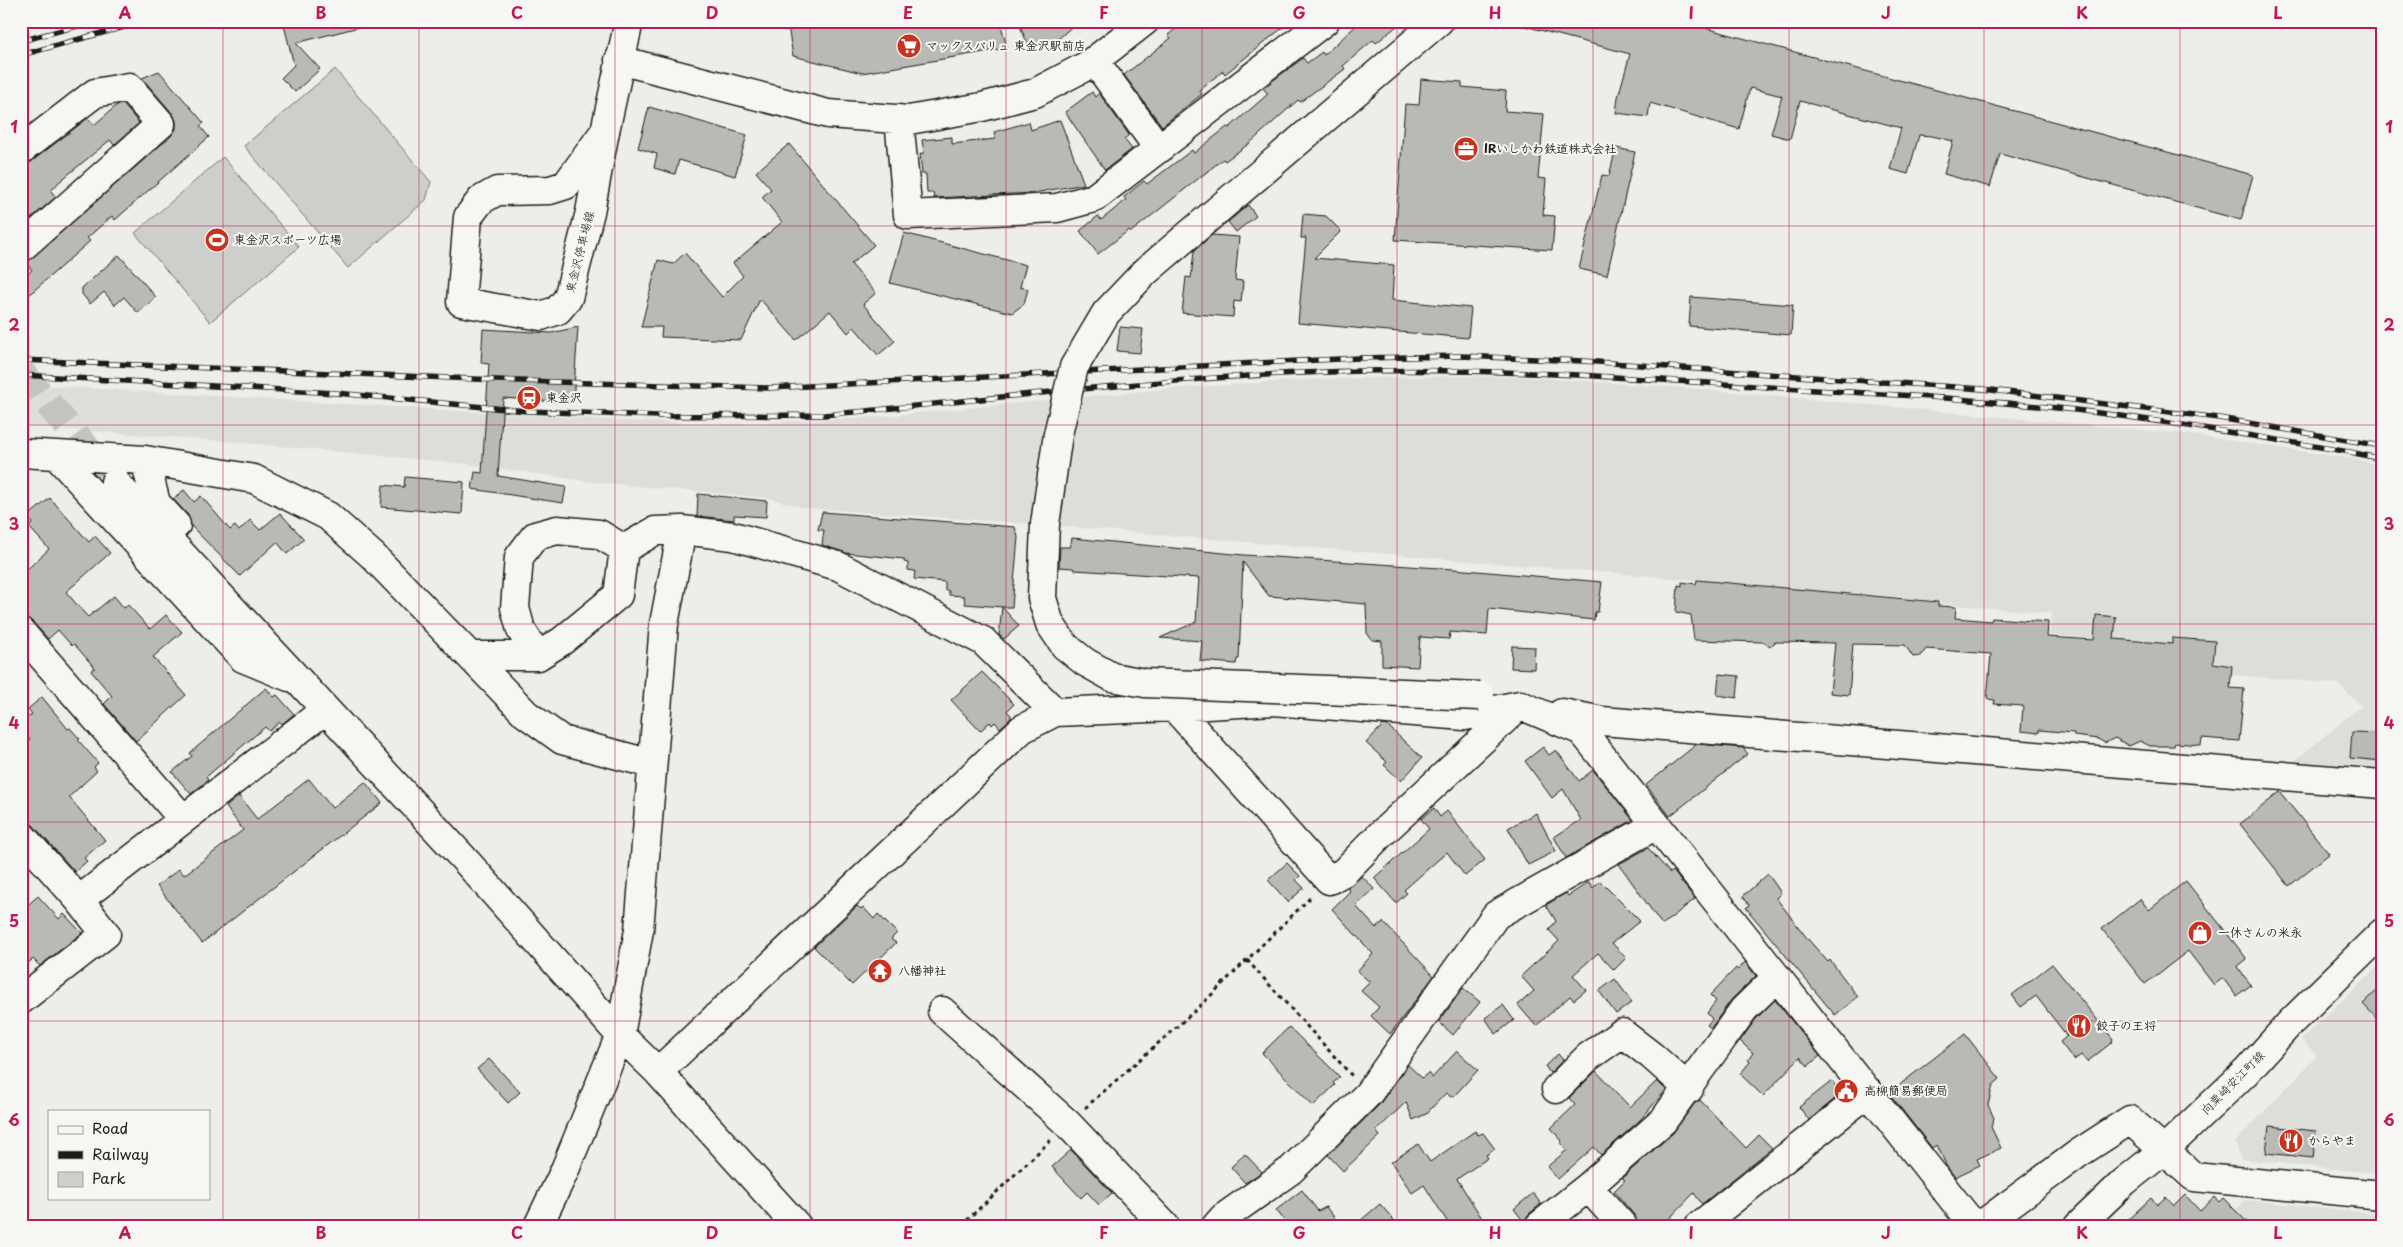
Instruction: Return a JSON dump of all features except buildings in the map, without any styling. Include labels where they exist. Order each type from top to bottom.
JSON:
[{"type":"street","name":"東金沢停車場線","points":[[605,131],[566,185],[550,190],[497,191],[481,200],[468,217],[460,302],[542,316],[558,310],[568,298],[590,212],[619,60],[629,21]]},
{"type":"street","points":[[619,60],[828,114],[909,120],[982,107],[1034,93],[1094,60],[1145,21]]},
{"type":"street","points":[[899,119],[908,215],[1057,208],[1094,198],[1325,21]]},
{"type":"street","points":[[1438,21],[1144,273],[1106,313],[1074,368],[1058,434],[1045,524],[1042,598],[1050,624],[1065,646],[1085,662],[1112,677],[1145,683],[1480,696],[1602,721],[2382,784]]},
{"type":"street","points":[[1094,60],[1159,149]]},
{"type":"street","points":[[21,150],[95,93],[129,86],[161,124],[21,248]]},
{"type":"street","points":[[21,453],[144,460],[254,479],[328,516],[373,556],[526,714],[562,740],[652,764]]},
{"type":"street","points":[[56,456],[242,658],[297,681]]},
{"type":"street","points":[[144,460],[156,503],[269,628],[297,681]]},
{"type":"street","points":[[115,482],[297,681],[465,860],[620,1035],[658,1072],[797,1226]]},
{"type":"street","points":[[538,656],[521,630],[516,608],[518,557],[535,536],[557,530],[599,534],[624,549]]},
{"type":"street","points":[[536,1225],[564,1172],[620,1035],[639,930],[664,624],[682,530]]},
{"type":"street","points":[[624,549],[654,531],[682,530],[733,536],[838,566],[982,641],[1056,712]]},
{"type":"street","points":[[470,656],[538,656],[562,641],[618,596],[624,549]]},
{"type":"street","points":[[21,632],[184,819]]},
{"type":"street","points":[[658,1072],[1022,729],[1056,712],[1273,701],[1465,716],[1520,705],[1582,732],[1974,1226]]},
{"type":"street","points":[[1174,707],[1328,880],[1344,872],[1380,835],[1520,705]]},
{"type":"street","points":[[79,900],[325,710]]},
{"type":"street","points":[[1216,1226],[1291,1170],[1368,1094],[1496,916],[1656,825]]},
{"type":"street","points":[[21,835],[79,900],[106,934],[21,1000]]},
{"type":"street","name":"向粟崎安江町線","points":[[2078,1226],[2124,1182],[2164,1150],[2246,1072],[2290,1023],[2382,933]]},
{"type":"street","points":[[1539,1226],[1588,1187],[1663,1121],[1689,1088],[1717,1045],[1744,1010],[1777,977]]},
{"type":"street","points":[[942,1011],[1067,1124],[1164,1226]]},
{"type":"street","points":[[1556,1089],[1588,1057],[1622,1033],[1689,1088]]},
{"type":"street","points":[[1699,1226],[1869,1092]]},
{"type":"street","points":[[1980,1226],[2079,1153],[2130,1120],[2194,1176],[2382,1195]]},
{"type":"street","points":[[1588,1187],[1623,1226]]},
{"type":"path","points":[[961,1226],[1067,1124],[1199,1007],[1328,880]]},
{"type":"path","points":[[1247,960],[1368,1094]]},
{"type":"shaded area","points":[[1461,376],[1522,377],[1688,388],[2185,434],[2354,459],[2382,466],[2382,768],[2292,763],[2361,706],[2338,684],[2119,665],[2119,642],[2049,635],[2052,613],[1941,604],[1941,601],[1035,524],[805,508],[768,498],[592,482],[467,464],[236,442],[21,426],[21,384],[626,421],[728,424],[876,417],[1164,389],[1320,379]]},
{"type":"shaded area","points":[[2382,963],[2382,1174],[2241,1159],[2235,1142],[2317,1056],[2301,1039]]},
{"type":"shaded area","points":[[2246,1200],[2382,1214],[2382,1226],[2219,1226]]},
{"type":"green space","points":[[335,69],[431,182],[426,200],[348,268],[244,146]]},
{"type":"green space","name":"東金沢スポーツ広場","points":[[223,157],[299,247],[210,322],[135,233]]},
{"type":"tunnel","points":[[21,372],[106,471]]},
{"type":"railway","points":[[21,41],[96,21]]},
{"type":"railway","points":[[21,55],[146,21]]},
{"type":"railway","points":[[21,360],[520,381],[769,388],[1359,358],[1462,356],[1583,361],[1983,389],[2219,418],[2382,446]]},
{"type":"railway","points":[[21,375],[336,393],[527,411],[658,416],[824,415],[1159,382],[1294,373],[1410,370],[1508,372],[1926,397],[2056,408],[2224,431],[2382,459]]},
{"type":"place","name":"マックスバリュ 東金沢駅前店","points":[[909,46]]},
{"type":"place","name":"IRいしかわ鉄道株式会社","points":[[1466,149]]},
{"type":"place","name":"東金沢スポーツ広場","points":[[217,240]]},
{"type":"place","name":"東金沢","points":[[529,398]]},
{"type":"place","name":"一休さんの米永","points":[[2200,933]]},
{"type":"place","name":"八幡神社","points":[[880,971]]},
{"type":"place","name":"餃子の王将","points":[[2079,1026]]},
{"type":"place","name":"高柳簡易郵便局","points":[[1846,1091]]},
{"type":"place","name":"からやま","points":[[2291,1141]]}]
